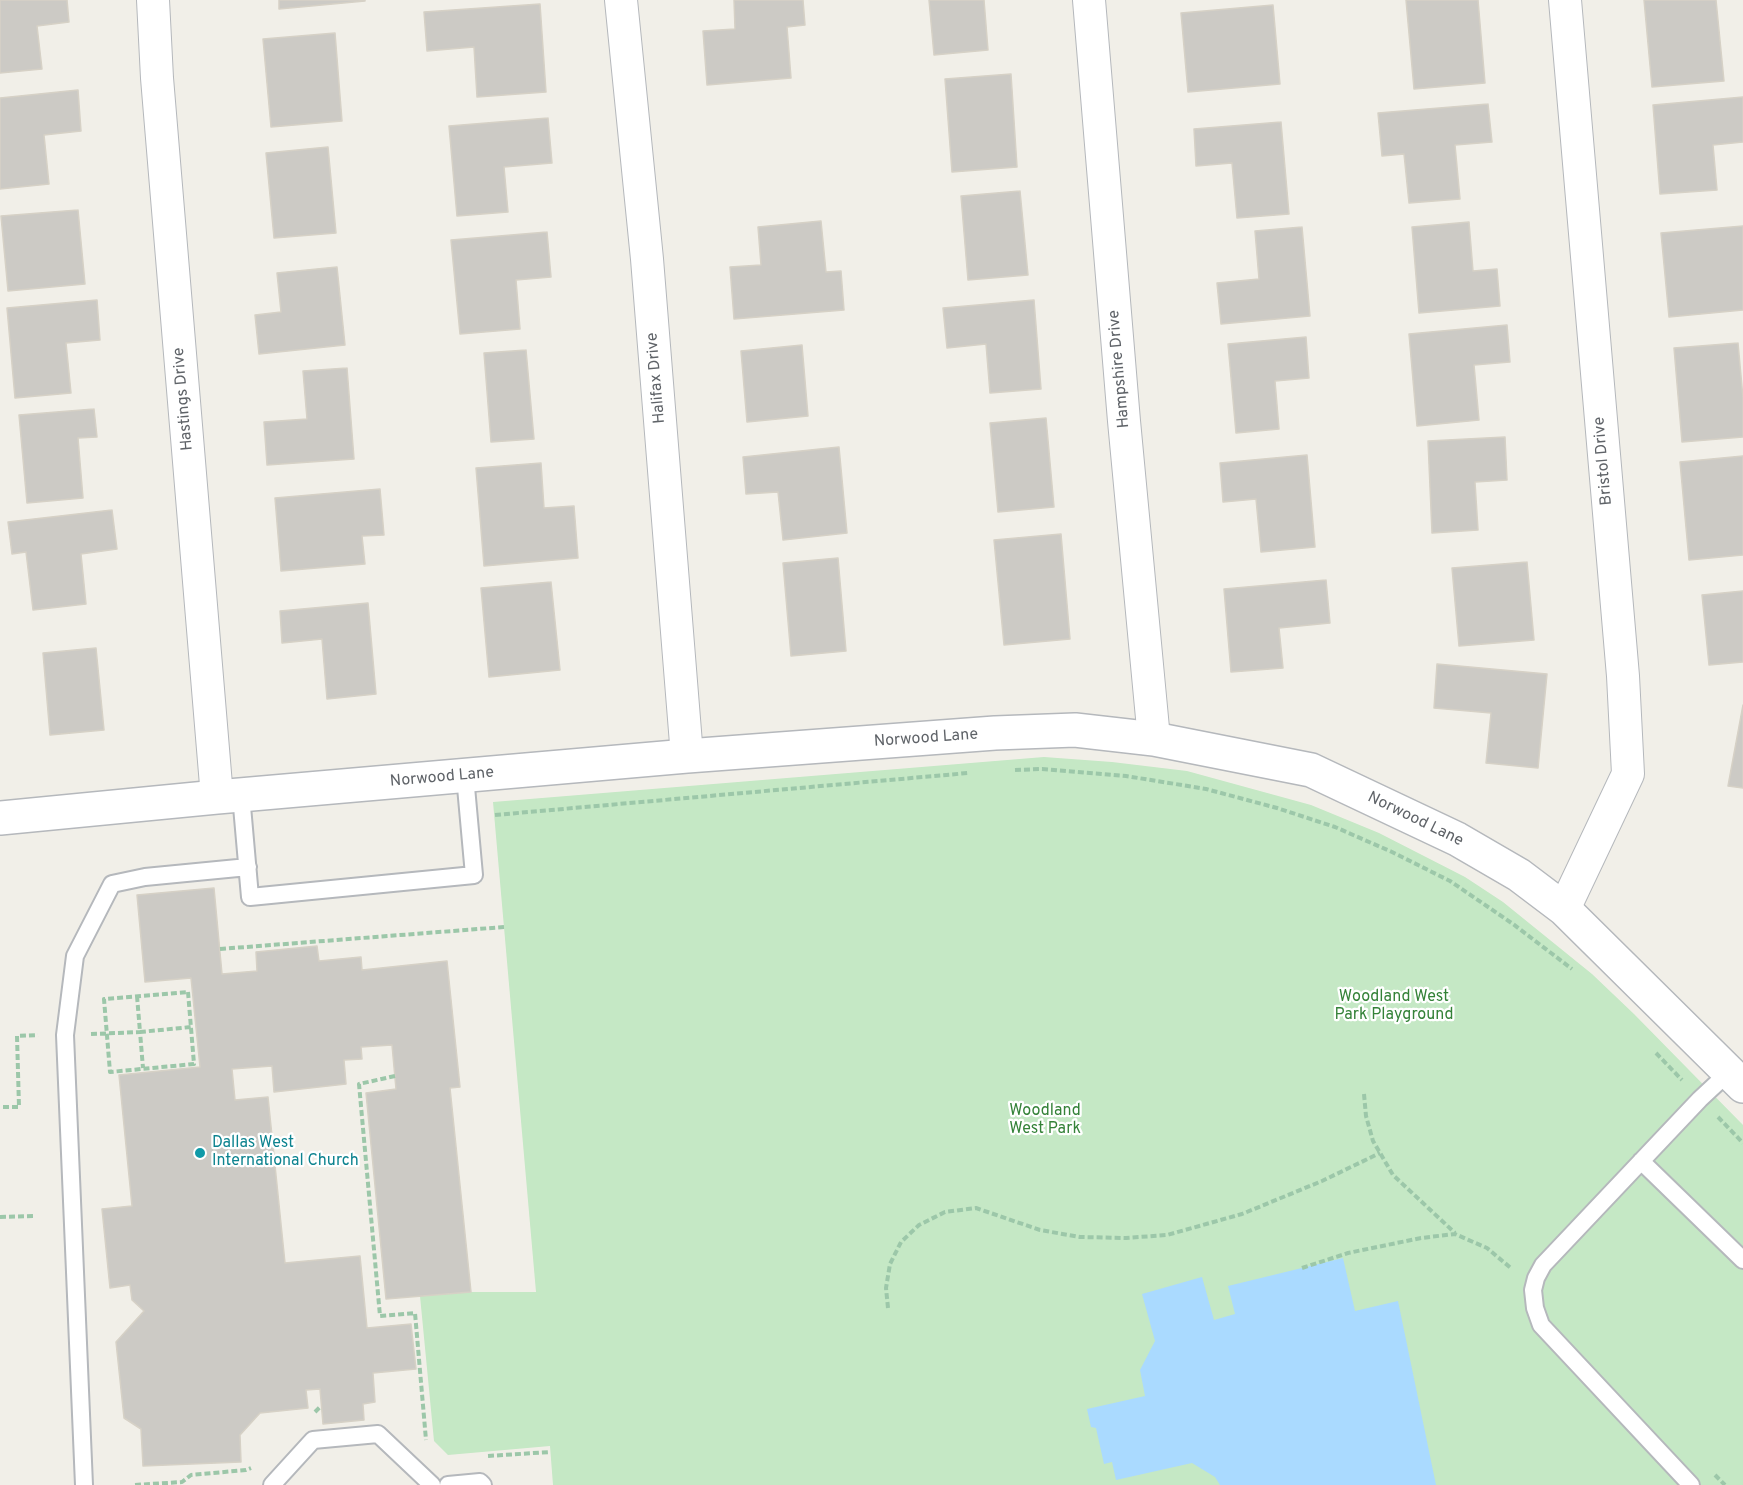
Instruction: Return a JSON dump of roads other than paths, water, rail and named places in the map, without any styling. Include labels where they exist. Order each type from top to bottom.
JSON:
[{"type":"street","name":"Hastings Drive","points":[[153,0],[158,89],[230,796]]},
{"type":"street","name":"Halifax Drive","points":[[621,0],[647,259],[687,756]]},
{"type":"street","name":"Hampshire Drive","points":[[1089,0],[1123,409],[1154,738]]},
{"type":"street","name":"Bristol Drive","points":[[1563,909],[1628,774],[1623,676],[1565,0]]},
{"type":"street","name":"Norwood Lane","points":[[0,818],[687,756],[995,734],[1075,730],[1154,738],[1311,770],[1456,839],[1519,875],[1563,909],[1736,1079]]},
{"type":"lane","points":[[230,796],[248,867],[250,897],[474,875],[465,776]]},
{"type":"lane","points":[[84,1485],[65,1035],[75,956],[112,884],[145,877],[248,867]]},
{"type":"lane","points":[[1691,1485],[1541,1324],[1535,1308],[1533,1290],[1543,1265],[1700,1099],[1736,1079]]},
{"type":"lane","points":[[1641,1161],[1743,1260]]},
{"type":"lane","points":[[272,1485],[313,1440],[378,1434],[432,1485]]},
{"type":"lane","points":[[448,1485],[480,1482],[483,1485]]},
{"type":"water","points":[[1343,1258],[1355,1311],[1398,1301],[1436,1485],[1220,1485],[1215,1477],[1192,1463],[1116,1480],[1112,1462],[1104,1464],[1096,1428],[1091,1427],[1087,1409],[1145,1396],[1140,1370],[1155,1341],[1142,1294],[1202,1277],[1214,1320],[1235,1314],[1228,1286]]},
{"type":"place","name":"Dallas West International Church","points":[[200,1153]]},
{"type":"park label","name":"Woodland West Park Playground","points":[[1394,1007]]},
{"type":"park label","name":"Woodland West Park","points":[[1045,1121]]}]
